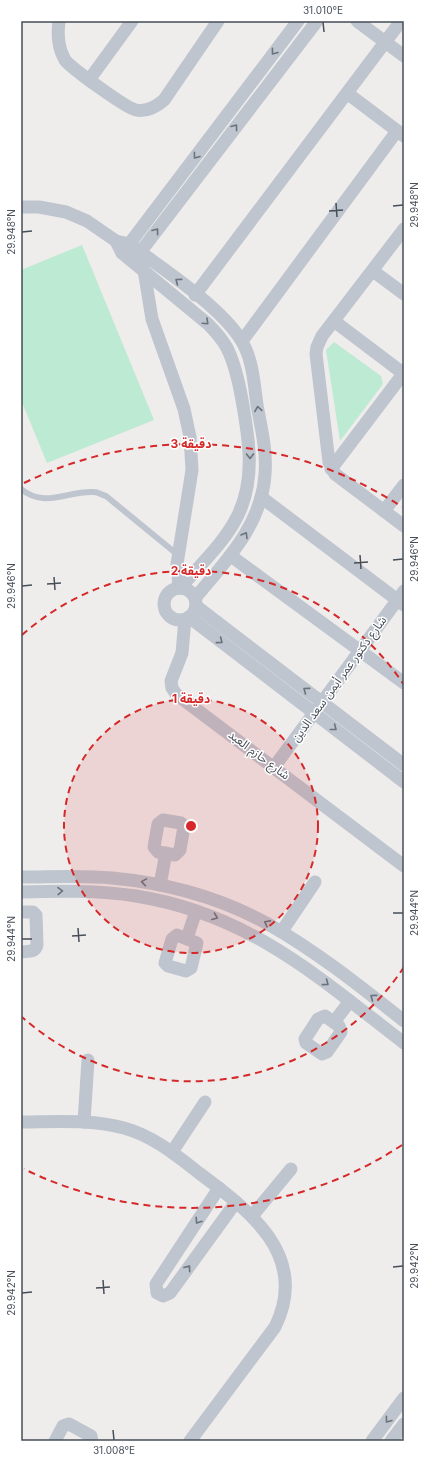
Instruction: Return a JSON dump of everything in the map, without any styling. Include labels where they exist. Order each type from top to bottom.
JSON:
[{"type":"street","points":[[59,21],[58,42],[66,62],[129,108],[142,110],[154,107],[164,100],[218,21]]},
{"type":"street","points":[[89,80],[132,21]]},
{"type":"street","points":[[123,246],[298,21]]},
{"type":"street","points":[[136,257],[317,21]]},
{"type":"street","points":[[357,21],[404,56]]},
{"type":"street","points":[[195,295],[401,21]]},
{"type":"street","points":[[242,341],[401,133],[347,93]]},
{"type":"street","points":[[21,207],[38,207],[66,212],[87,221],[136,257],[195,295],[228,324],[242,341],[252,376],[265,452],[265,474],[261,497],[249,528],[231,556],[191,610],[176,619],[171,617],[165,608],[164,602],[169,592],[179,588],[230,530],[238,515],[248,482],[250,448],[240,388],[233,362],[226,348],[208,324],[144,270],[136,257]]},
{"type":"street","points":[[404,230],[319,342],[316,354],[331,469],[335,474],[404,526]]},
{"type":"street","points":[[144,270],[152,319],[184,408],[190,437],[192,470],[178,555],[177,568],[179,588]]},
{"type":"street","points":[[373,270],[404,294]]},
{"type":"street","points":[[331,469],[404,374],[334,321]]},
{"type":"street","points":[[384,511],[404,485]]},
{"type":"street","points":[[261,497],[402,599]]},
{"type":"street","points":[[231,556],[404,683]]},
{"type":"street","points":[[179,588],[186,589],[191,610],[318,707],[404,765]]},
{"type":"street","name":"شارع دكتور عمر أيمن سعد الدين","points":[[274,767],[360,650],[402,599]]},
{"type":"street","name":"شارع حازم العبد","points":[[191,610],[179,664],[171,681],[172,688],[176,694],[404,866]]},
{"type":"street","points":[[318,707],[404,782]]},
{"type":"street","points":[[160,885],[166,854]]},
{"type":"street","points":[[21,877],[91,877],[132,880],[160,885],[224,904],[282,932],[403,1020]]},
{"type":"street","points":[[282,932],[315,882]]},
{"type":"street","points":[[21,892],[114,893],[158,900],[196,911],[241,928],[267,942],[298,962],[404,1043]]},
{"type":"street","points":[[187,938],[196,911]]},
{"type":"street","points":[[21,912],[32,912],[36,915],[37,945],[34,951],[21,952]]},
{"type":"street","points":[[334,1022],[350,1001]]},
{"type":"street","points":[[84,1122],[88,1060]]},
{"type":"street","points":[[172,1152],[205,1102]]},
{"type":"street","points":[[21,1122],[84,1122],[125,1128],[151,1139],[172,1152],[219,1188],[252,1216],[265,1230],[278,1251],[286,1276],[285,1303],[275,1327],[190,1441]]},
{"type":"street","points":[[252,1216],[291,1169]]},
{"type":"street","points":[[219,1188],[156,1284],[157,1293],[163,1296],[170,1293],[236,1202]]},
{"type":"street","points":[[372,1441],[404,1398]]},
{"type":"street","points":[[55,1441],[63,1426],[69,1424],[91,1436],[92,1441]]},
{"type":"street","points":[[391,1441],[404,1424]]},
{"type":"lane","points":[[21,489],[35,498],[50,498],[94,492],[106,496],[178,555]]},
{"type":"green space","points":[[82,245],[154,420],[47,463],[21,400],[21,270]]},
{"type":"green space","points":[[334,342],[381,376],[383,384],[340,441],[326,350]]}]
